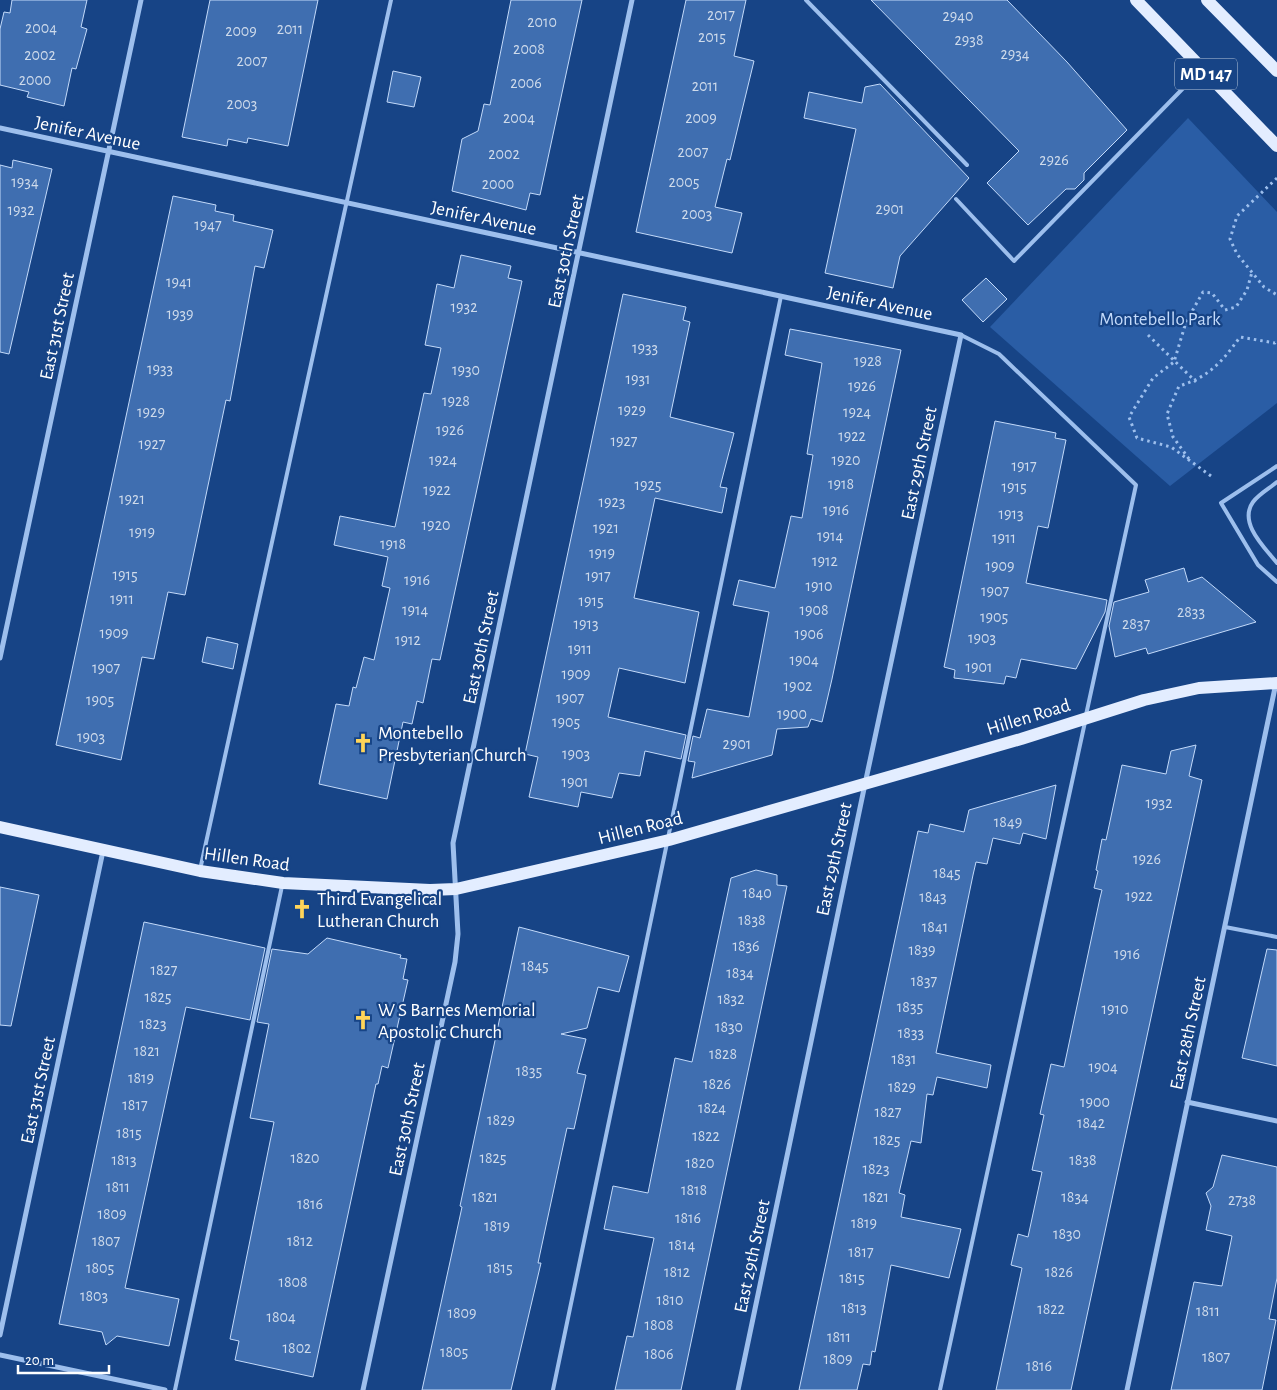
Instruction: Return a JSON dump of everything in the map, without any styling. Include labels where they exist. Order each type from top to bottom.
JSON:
[{"type":"main road","name":"MD 147","points":[[1136,0],[1277,146]]},
{"type":"main road","name":"MD 147","points":[[1207,0],[1277,71]]},
{"type":"main road","name":"Hillen Road","points":[[0,827],[200,871],[283,883],[430,890],[456,889],[669,840],[1144,700],[1199,688],[1277,681]]},
{"type":"street","name":"East 31st Street","points":[[0,658],[141,0]]},
{"type":"street","name":"East 30th Street","points":[[363,1390],[455,962],[458,934],[453,843],[580,253],[632,0]]},
{"type":"street","name":"Jenifer Avenue","points":[[0,128],[962,335]]},
{"type":"street","name":"East 29th Street","points":[[738,1390],[864,784],[962,335]]},
{"type":"street","name":"East 28th Street","points":[[1127,1390],[1277,681]]},
{"type":"street","name":"East 31st Street","points":[[0,1335],[103,851]]},
{"type":"street","points":[[1187,1102],[1277,1121]]},
{"type":"street","points":[[0,1355],[165,1390]]},
{"type":"lane","points":[[200,871],[391,0]]},
{"type":"lane","points":[[806,0],[967,165]]},
{"type":"lane","points":[[956,199],[1014,262],[1202,70]]},
{"type":"lane","points":[[552,1390],[669,840],[781,296]]},
{"type":"lane","points":[[940,1390],[1136,485],[999,354],[962,335]]},
{"type":"lane","points":[[1277,466],[1220,503],[1258,565],[1277,582]]},
{"type":"lane","points":[[1277,482],[1253,502],[1250,513],[1252,530],[1277,563]]},
{"type":"lane","points":[[175,1390],[283,883]]},
{"type":"lane","points":[[1224,927],[1277,937]]},
{"type":"path","points":[[1277,178],[1237,216],[1230,239],[1237,254],[1264,287],[1277,295]]},
{"type":"path","points":[[1211,476],[1171,448],[1137,438],[1129,417],[1153,378],[1174,362],[1186,322],[1203,292],[1212,293],[1225,310],[1236,307],[1247,290],[1252,272]]},
{"type":"path","points":[[1148,335],[1196,382]]},
{"type":"path","points":[[1191,461],[1173,437],[1167,414],[1179,386],[1196,382],[1215,367],[1240,337],[1275,343],[1277,341]]},
{"type":"green space","name":"Montebello Park","points":[[1188,118],[1277,212],[1277,403],[1170,486],[990,327]]},
{"type":"building","points":[[12,0],[87,0],[81,27],[87,29],[76,69],[72,68],[64,106],[27,97],[29,92],[0,85],[0,29],[4,12],[10,13]]},
{"type":"building","points":[[210,0],[318,0],[288,146],[248,138],[247,143],[228,139],[227,146],[182,137]]},
{"type":"building","points":[[511,0],[582,0],[540,195],[530,193],[526,210],[452,191],[462,139],[478,131],[484,104],[490,105]]},
{"type":"building","points":[[686,0],[746,0],[734,56],[754,61],[730,160],[727,159],[715,207],[742,213],[732,253],[636,232]]},
{"type":"building","points":[[871,0],[1007,0],[1067,62],[1127,130],[1084,173],[1084,180],[1075,189],[1066,189],[1028,225],[987,183],[1019,151]]},
{"type":"building","points":[[393,71],[421,77],[414,107],[387,102]]},
{"type":"building","points":[[880,84],[969,178],[900,256],[893,288],[825,273],[856,129],[804,118],[809,92],[862,103],[865,87]]},
{"type":"building","points":[[13,160],[52,169],[9,354],[0,352],[0,165],[12,168]]},
{"type":"building","points":[[173,196],[216,205],[215,211],[234,215],[233,221],[273,230],[264,268],[255,266],[230,401],[226,400],[185,595],[168,592],[154,659],[142,657],[121,760],[56,745]]},
{"type":"building","points":[[461,255],[511,266],[508,278],[522,281],[440,660],[432,659],[423,703],[417,701],[412,724],[403,722],[387,799],[319,784],[336,704],[349,706],[353,687],[356,688],[364,657],[374,660],[390,588],[382,586],[388,557],[334,545],[340,516],[395,527],[424,393],[431,394],[441,348],[425,345],[437,284],[454,288]]},
{"type":"building","points":[[986,278],[1007,299],[983,322],[962,300]]},
{"type":"building","points":[[623,294],[686,307],[683,320],[690,322],[670,417],[734,433],[720,487],[727,488],[722,513],[655,498],[634,598],[699,612],[685,683],[619,668],[608,717],[686,735],[681,759],[645,751],[640,776],[619,773],[612,798],[581,792],[578,807],[529,797],[538,757],[525,754]]},
{"type":"building","points":[[790,329],[901,350],[832,679],[822,722],[811,719],[808,727],[777,729],[772,755],[692,778],[695,762],[688,761],[693,736],[700,738],[707,709],[749,717],[769,612],[733,605],[739,580],[775,588],[791,516],[802,518],[813,455],[807,454],[822,363],[785,355]]},
{"type":"building","points":[[995,421],[1056,433],[1055,438],[1066,440],[1048,528],[1038,526],[1026,583],[1107,600],[1105,612],[1076,669],[1021,659],[1016,678],[1006,676],[1004,684],[954,678],[955,670],[944,667]]},
{"type":"building","points":[[1184,568],[1188,582],[1202,577],[1256,622],[1148,654],[1146,648],[1115,657],[1109,626],[1114,602],[1149,592],[1145,580]]},
{"type":"building","points":[[207,637],[238,644],[233,669],[202,662]]},
{"type":"building","points":[[1196,745],[1189,776],[1202,780],[1071,1390],[996,1390],[1022,1268],[1011,1265],[1018,1234],[1028,1237],[1042,1172],[1032,1170],[1044,1115],[1040,1114],[1051,1064],[1064,1067],[1102,890],[1094,888],[1098,871],[1096,870],[1102,839],[1106,840],[1122,765],[1166,774],[1171,751]]},
{"type":"building","points":[[1056,785],[1046,839],[1023,833],[1020,844],[993,838],[987,864],[976,862],[936,1053],[991,1065],[987,1088],[937,1077],[933,1095],[927,1094],[921,1143],[911,1141],[899,1193],[905,1195],[901,1217],[961,1229],[949,1278],[891,1265],[875,1352],[872,1351],[870,1365],[863,1364],[857,1390],[799,1390],[918,831],[928,833],[930,824],[964,832],[969,810]]},
{"type":"building","points":[[756,870],[777,875],[777,885],[787,886],[681,1390],[615,1390],[627,1336],[633,1337],[654,1238],[604,1229],[613,1186],[648,1193],[675,1058],[692,1062],[731,878]]},
{"type":"building","points":[[0,887],[39,895],[11,1026],[0,1025]]},
{"type":"building","points":[[144,922],[265,948],[250,1020],[186,1007],[125,1288],[179,1299],[169,1346],[117,1336],[106,1345],[102,1332],[59,1324]]},
{"type":"building","points":[[519,927],[629,956],[619,992],[598,987],[587,1028],[561,1034],[586,1039],[577,1073],[586,1075],[574,1129],[567,1128],[538,1263],[541,1263],[511,1390],[422,1390],[462,1207],[460,1206]]},
{"type":"building","points":[[327,938],[401,955],[400,958],[407,959],[403,979],[408,980],[388,1068],[382,1066],[378,1084],[376,1084],[313,1377],[235,1360],[239,1341],[230,1339],[274,1122],[250,1118],[269,1024],[257,1022],[272,949],[308,954]]},
{"type":"building","points":[[1267,949],[1277,950],[1277,1066],[1242,1058]]},
{"type":"building","points":[[1222,1155],[1277,1167],[1277,1278],[1269,1319],[1276,1320],[1262,1390],[1171,1390],[1194,1282],[1222,1286],[1232,1236],[1206,1230],[1211,1206],[1206,1193],[1213,1187]]},
{"type":"place","name":"Montebello Presbyterian Church","points":[[363,743]]},
{"type":"place","name":"Third Evangelical Lutheran Church","points":[[302,909]]},
{"type":"place","name":"W S Barnes Memorial Apostolic Church","points":[[363,1020]]}]
